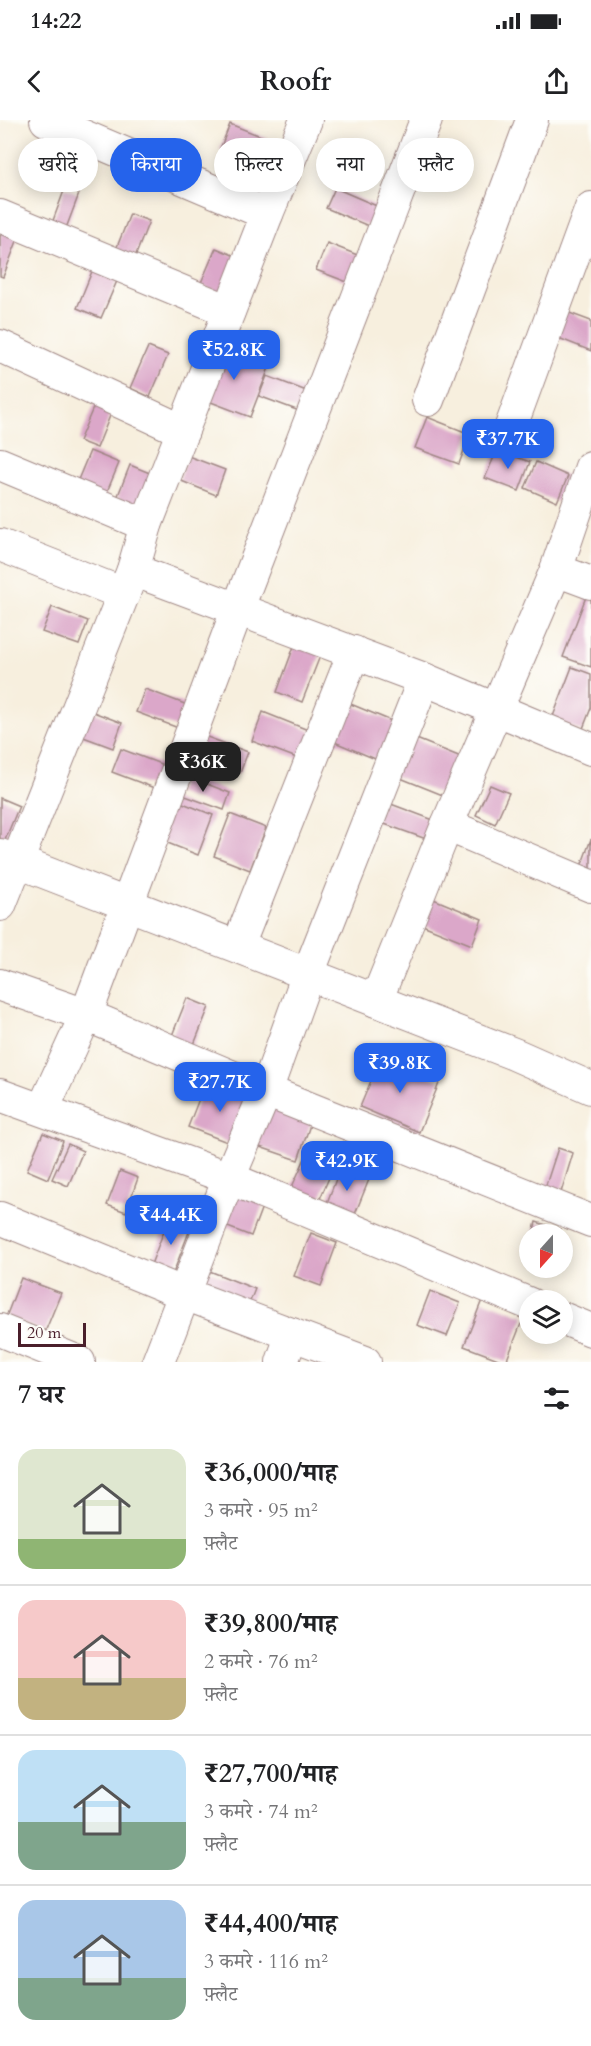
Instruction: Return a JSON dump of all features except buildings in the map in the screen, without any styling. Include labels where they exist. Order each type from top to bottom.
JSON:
[{"type":"street","points":[[46,120],[267,214]]},
{"type":"street","points":[[0,905],[8,858],[128,582],[146,525],[306,120]]},
{"type":"street","points":[[43,1109],[86,1015],[238,608],[426,120]]},
{"type":"street","points":[[428,400],[532,120]]},
{"type":"street","points":[[509,432],[591,208]]},
{"type":"street","points":[[0,216],[229,311]]},
{"type":"street","points":[[0,346],[183,431]]},
{"type":"street","points":[[0,464],[146,525]]},
{"type":"street","points":[[376,1001],[495,710],[556,570],[591,466]]},
{"type":"street","points":[[0,547],[128,582],[238,608],[424,679],[591,749]]},
{"type":"street","points":[[556,570],[591,583]]},
{"type":"street","points":[[238,945],[354,652]]},
{"type":"street","points":[[158,1362],[229,1178],[266,1091],[308,974],[424,679]]},
{"type":"street","points":[[447,825],[591,886]]},
{"type":"street","points":[[8,858],[238,945],[514,1054],[591,1088]]},
{"type":"street","points":[[0,985],[86,1015],[266,1091],[591,1221]]},
{"type":"street","points":[[0,1095],[229,1178],[519,1299]]},
{"type":"street","points":[[0,1218],[185,1294],[287,1348],[365,1362]]},
{"type":"street","points":[[573,1323],[591,1330]]},
{"type":"street","points":[[0,1330],[79,1362]]}]
